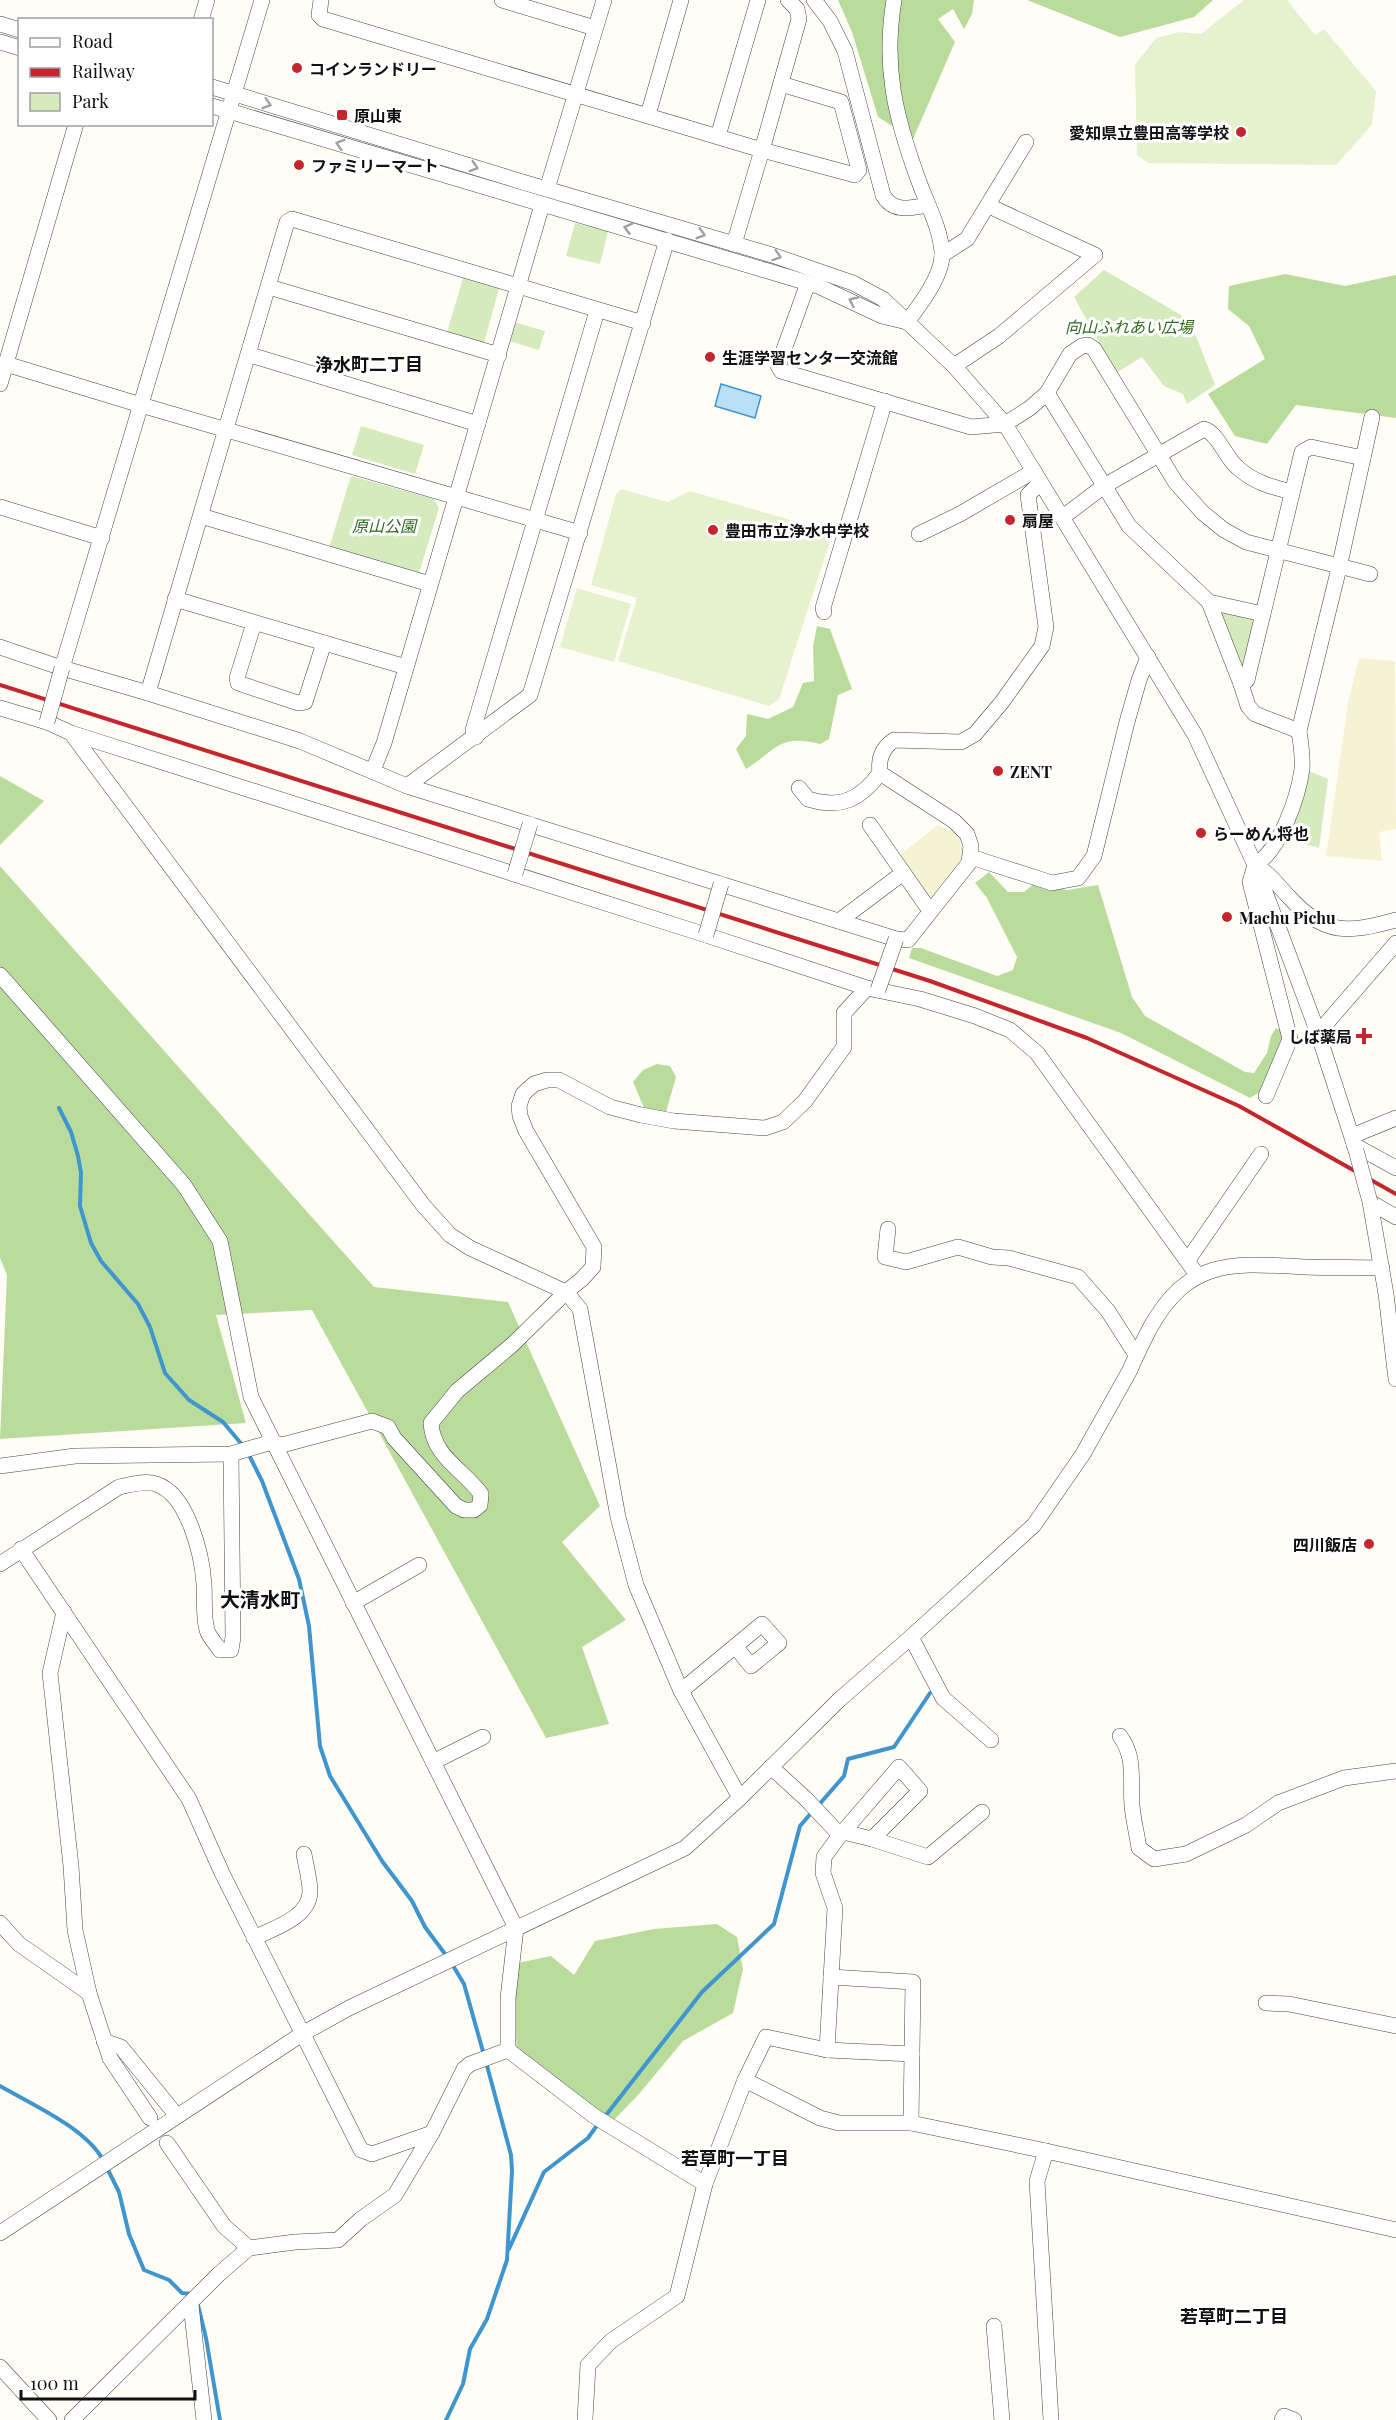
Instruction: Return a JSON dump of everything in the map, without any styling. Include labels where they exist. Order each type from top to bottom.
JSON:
[{"type":"street","points":[[202,18],[207,0]]},
{"type":"street","points":[[47,722],[58,676],[102,538],[262,0]]},
{"type":"street","points":[[321,0],[318,11],[323,19],[762,150],[855,175],[859,170],[841,102],[781,84]]},
{"type":"street","points":[[502,0],[595,28]]},
{"type":"street","points":[[547,189],[603,0]]},
{"type":"street","points":[[648,115],[681,0]]},
{"type":"street","points":[[718,136],[758,0]]},
{"type":"street","points":[[734,244],[799,17],[797,9],[788,0]]},
{"type":"street","points":[[814,0],[831,21],[845,51],[883,195],[890,205],[898,208],[927,205]]},
{"type":"street","points":[[894,0],[889,60],[895,104],[903,138],[942,255],[936,277],[926,296],[907,322]]},
{"type":"street","points":[[0,24],[18,29]]},
{"type":"street","points":[[0,42],[18,47]]},
{"type":"street","points":[[213,87],[819,270],[853,283],[883,299],[954,366],[1005,424],[1148,657],[1195,735],[1255,865],[1318,1033],[1370,1202],[1394,1337],[1396,1379]]},
{"type":"street","points":[[213,106],[808,283],[882,316],[907,322]]},
{"type":"street","points":[[0,384],[75,126]]},
{"type":"street","points":[[942,255],[967,239],[1026,142]]},
{"type":"street","points":[[373,770],[384,743],[455,497],[520,287],[542,205]]},
{"type":"street","points":[[954,366],[999,336],[1095,255],[989,206]]},
{"type":"street","points":[[148,693],[287,222],[292,219],[643,323]]},
{"type":"street","points":[[407,786],[530,695],[667,240]]},
{"type":"street","points":[[808,283],[778,366],[781,371],[971,427],[1005,424],[1030,408],[1047,393],[1070,354],[1082,346],[1092,347],[1180,489],[1203,513],[1224,530],[1240,539],[1276,552],[1370,574]]},
{"type":"street","points":[[269,287],[499,355]]},
{"type":"street","points":[[476,737],[473,730],[597,311]]},
{"type":"street","points":[[249,355],[478,424]]},
{"type":"street","points":[[6,364],[580,533]]},
{"type":"street","points":[[1047,393],[1130,526],[1209,602],[1248,706],[1255,714],[1299,731]]},
{"type":"street","points":[[824,612],[823,608],[885,401]]},
{"type":"street","points":[[1266,1096],[1290,1039],[1250,882],[1255,865],[1264,859],[1284,829],[1302,768],[1299,731],[1339,567],[1372,417]]},
{"type":"street","points":[[1063,517],[1104,486],[1201,429],[1212,432],[1231,460],[1246,475],[1264,485],[1292,492]]},
{"type":"street","points":[[1241,684],[1247,681],[1301,454],[1308,447],[1362,458]]},
{"type":"street","points":[[919,534],[1037,477]]},
{"type":"street","points":[[799,788],[808,799],[834,803],[854,799],[869,788],[880,773],[879,766],[885,746],[894,740],[960,742],[975,734],[1002,702],[1042,646],[1046,627],[1028,495],[1037,477]]},
{"type":"street","points":[[0,507],[102,538]]},
{"type":"street","points":[[201,516],[430,584]]},
{"type":"street","points":[[176,599],[406,667]]},
{"type":"street","points":[[1209,602],[1263,614]]},
{"type":"street","points":[[254,623],[237,678],[238,683],[298,703],[305,702],[324,643]]},
{"type":"street","points":[[0,646],[62,669],[286,736],[373,770],[407,786],[896,939],[908,940],[969,862],[972,856],[969,838],[954,821],[880,773]]},
{"type":"street","points":[[972,856],[1052,883],[1078,878],[1094,856],[1136,691],[1148,657]]},
{"type":"street","points":[[0,708],[47,722],[71,733],[872,989],[920,999],[975,1016],[1010,1030],[1037,1053],[1188,1260],[1197,1276]]},
{"type":"street","points":[[71,733],[430,1212],[450,1234],[470,1248],[566,1292],[580,1309],[626,1551],[636,1585],[681,1691],[740,1798]]},
{"type":"street","points":[[515,874],[530,824]]},
{"type":"street","points":[[870,825],[930,911]]},
{"type":"street","points":[[1255,865],[1266,871],[1302,912],[1322,925],[1368,928],[1396,920]]},
{"type":"street","points":[[839,921],[903,873]]},
{"type":"street","points":[[706,935],[722,884]]},
{"type":"street","points":[[0,1466],[75,1456],[236,1453],[267,1443],[282,1445],[372,1421],[388,1427],[394,1438],[456,1506],[464,1510],[474,1510],[480,1505],[481,1494],[445,1459],[432,1435],[431,1423],[441,1407],[457,1391],[512,1345],[593,1267],[594,1246],[526,1131],[519,1106],[523,1094],[534,1084],[547,1080],[559,1080],[610,1107],[625,1112],[674,1121],[765,1128],[783,1122],[812,1092],[844,1047],[844,1013],[872,989],[896,939]]},
{"type":"street","points":[[1318,1033],[1396,943]]},
{"type":"street","points":[[0,975],[184,1185],[220,1240],[251,1397],[267,1443],[353,1603],[514,1930],[508,1998],[508,2050]]},
{"type":"street","points":[[1354,1144],[1396,1118]]},
{"type":"street","points":[[1354,1144],[1396,1168]]},
{"type":"street","points":[[1188,1260],[1261,1154]]},
{"type":"street","points":[[1370,1202],[1396,1217]]},
{"type":"street","points":[[888,1229],[885,1257],[906,1262],[958,1246],[992,1257],[1009,1258],[1078,1277],[1108,1311],[1136,1355]]},
{"type":"street","points":[[0,2233],[302,2034],[434,1966],[685,1848],[740,1798],[839,1700],[911,1638],[1034,1525],[1083,1454],[1167,1300],[1197,1276],[1224,1267],[1255,1264],[1343,1269],[1382,1268]]},
{"type":"street","points":[[0,1564],[120,1487],[138,1483],[156,1484],[174,1496],[187,1516],[198,1550],[204,1581],[207,1631],[220,1650],[231,1650],[236,1453]]},
{"type":"street","points":[[21,1549],[189,1799],[222,1873],[361,2150],[372,2154],[432,2133]]},
{"type":"street","points":[[353,1603],[419,1565]]},
{"type":"street","points":[[64,1612],[51,1673],[71,1866],[75,1930],[89,1993],[110,2058],[150,2118]]},
{"type":"street","points":[[911,1638],[943,1698],[991,1740]]},
{"type":"street","points":[[681,1691],[735,1646]]},
{"type":"street","points":[[1120,1736],[1128,1747],[1132,1767],[1132,1806],[1140,1848],[1154,1859],[1186,1854],[1246,1825],[1278,1803],[1322,1786],[1344,1778],[1396,1771]]},
{"type":"street","points":[[433,1762],[483,1737]]},
{"type":"street","points":[[771,1767],[842,1834],[872,1839],[928,1857],[982,1812]]},
{"type":"street","points":[[826,2050],[835,1908],[824,1873],[824,1857],[899,1767],[920,1791],[872,1839]]},
{"type":"street","points":[[254,1938],[298,1915],[306,1907],[310,1892],[304,1854]]},
{"type":"street","points":[[0,1923],[19,1944],[89,1993]]},
{"type":"street","points":[[831,1977],[913,1982],[911,2123]]},
{"type":"street","points":[[1266,2003],[1289,2004],[1396,2026]]},
{"type":"street","points":[[585,2420],[588,2365],[611,2341],[677,2296],[705,2184],[745,2080],[766,2037],[826,2050],[912,2054]]},
{"type":"street","points":[[104,2041],[121,2047],[177,2116]]},
{"type":"street","points":[[72,2420],[249,2248],[295,2242],[338,2240],[361,2219],[395,2195],[432,2133],[464,2069],[508,2050]]},
{"type":"street","points":[[508,2050],[594,2116],[705,2184]]},
{"type":"street","points":[[745,2080],[820,2118],[839,2123],[911,2123],[1396,2230]]},
{"type":"street","points":[[168,2143],[224,2226],[249,2248]]},
{"type":"street","points":[[1046,2151],[1037,2181],[1052,2420]]},
{"type":"street","points":[[194,2301],[204,2420]]},
{"type":"street","points":[[994,2326],[1002,2420]]},
{"type":"street","points":[[0,2367],[46,2416]]},
{"type":"street","points":[[1282,2420],[1284,2416],[1294,2420]]},
{"type":"shaded area","points":[[1359,658],[1395,661],[1396,829],[1379,832],[1382,861],[1326,856],[1348,703]]},
{"type":"shaded area","points":[[938,825],[956,834],[962,846],[963,857],[928,901],[900,862],[900,855]]},
{"type":"green space","points":[[838,0],[974,0],[972,14],[964,29],[953,9],[938,19],[955,42],[913,139],[878,117],[852,32]]},
{"type":"green space","points":[[1027,0],[1213,0],[1194,17],[1120,37]]},
{"type":"green space","points":[[1244,0],[1287,0],[1315,35],[1324,29],[1376,91],[1372,125],[1336,165],[1148,163],[1137,155],[1135,65],[1156,38],[1180,32],[1201,34]]},
{"type":"green space","points":[[575,223],[608,231],[600,264],[566,256]]},
{"type":"green space","name":"向山ふれあい広場","points":[[1104,270],[1181,315],[1194,331],[1215,385],[1187,404],[1183,394],[1164,386],[1142,357],[1116,373],[1074,297]]},
{"type":"green space","points":[[1285,274],[1345,286],[1396,275],[1396,418],[1296,405],[1267,444],[1235,436],[1208,394],[1265,359],[1249,326],[1228,309],[1229,286]]},
{"type":"green space","points":[[464,275],[500,285],[484,343],[447,332]]},
{"type":"green space","points":[[514,322],[545,331],[539,350],[509,341]]},
{"type":"green space","points":[[361,426],[424,445],[415,474],[352,455]]},
{"type":"green space","name":"原山公園","points":[[351,476],[434,499],[439,508],[419,573],[329,548]]},
{"type":"green space","points":[[621,489],[668,502],[690,491],[833,532],[779,699],[769,706],[618,661],[637,598],[591,585],[616,494]]},
{"type":"green space","points":[[577,588],[631,604],[614,662],[560,647]]},
{"type":"green space","points":[[1216,610],[1257,619],[1242,668]]},
{"type":"green space","points":[[817,626],[830,629],[852,689],[838,695],[829,739],[820,744],[806,741],[787,742],[779,745],[746,769],[736,749],[746,736],[747,714],[768,719],[793,707],[803,683],[814,681],[813,646]]},
{"type":"green space","points":[[1307,770],[1328,779],[1319,848],[1285,838]]},
{"type":"green space","points":[[0,776],[44,801],[0,845]]},
{"type":"green space","points":[[0,866],[374,1287],[508,1302],[600,1506],[562,1542],[626,1620],[582,1647],[609,1724],[546,1738],[312,1310],[216,1315],[246,1423],[0,1439],[7,1275],[0,1258]]},
{"type":"green space","points":[[989,872],[1008,892],[1024,892],[1035,883],[1067,890],[1098,885],[1132,997],[1145,1016],[1245,1072],[1254,1073],[1267,1053],[1271,1036],[1276,1028],[1284,1032],[1283,1042],[1263,1090],[1250,1098],[1121,1033],[909,958],[912,948],[921,948],[997,976],[1013,970],[1017,957],[987,898],[975,883]]},
{"type":"green space","points":[[657,1064],[670,1066],[676,1077],[666,1112],[645,1110],[633,1082],[643,1070]]},
{"type":"green space","points":[[717,1924],[737,1937],[743,1969],[733,2013],[683,2041],[614,2120],[517,2057],[514,1994],[518,1963],[551,1956],[574,1975],[595,1941],[654,1929]]},
{"type":"water","points":[[721,384],[761,396],[755,418],[715,406]]},
{"type":"waterway","points":[[59,1108],[71,1132],[78,1156],[81,1173],[80,1206],[91,1243],[101,1261],[138,1304],[150,1327],[165,1373],[189,1400],[223,1422],[244,1447]]},
{"type":"waterway","points":[[248,1453],[262,1481],[299,1579],[309,1626],[320,1746],[330,1776],[382,1861],[412,1901],[425,1927],[448,1958]]},
{"type":"waterway","points":[[817,1807],[844,1776],[848,1759],[894,1747],[930,1693]]},
{"type":"waterway","points":[[603,2119],[702,1992],[774,1924],[800,1826],[812,1812]]},
{"type":"waterway","points":[[452,1964],[464,1984],[484,2055]]},
{"type":"waterway","points":[[446,2420],[463,2384],[470,2349],[487,2319],[507,2260],[511,2155],[486,2062]]},
{"type":"waterway","points":[[0,2086],[72,2128],[96,2150],[104,2162]]},
{"type":"waterway","points":[[509,2249],[544,2172],[588,2138],[598,2124]]},
{"type":"waterway","points":[[107,2168],[119,2192],[129,2234],[144,2270],[169,2280],[182,2293],[191,2294]]},
{"type":"waterway","points":[[197,2301],[206,2338],[220,2420]]},
{"type":"railway","points":[[0,685],[930,981],[1087,1038],[1239,1106],[1396,1194]]},
{"type":"place","name":"コインランドリー","points":[[297,68]]},
{"type":"place","name":"原山東","points":[[342,115]]},
{"type":"place","name":"愛知県立豊田高等学校","points":[[1241,132]]},
{"type":"place","name":"ファミリーマート","points":[[299,165]]},
{"type":"place","name":"生涯学習センタ一交流館","points":[[710,357]]},
{"type":"place","name":"扇屋","points":[[1010,520]]},
{"type":"place","name":"豊田市立浄水中学校","points":[[713,530]]},
{"type":"place","name":"ZENT","points":[[998,771]]},
{"type":"place","name":"らーめん将也","points":[[1201,833]]},
{"type":"place","name":"Machu Pichu","points":[[1227,917]]},
{"type":"place","name":"しば薬局","points":[[1364,1036]]},
{"type":"place","name":"四川飯店","points":[[1369,1544]]},
{"type":"district","name":"浄水町二丁目","points":[[369,364]]},
{"type":"district","name":"大清水町","points":[[260,1598]]},
{"type":"district","name":"若草町一丁目","points":[[735,2158]]},
{"type":"district","name":"若草町二丁目","points":[[1234,2316]]}]
